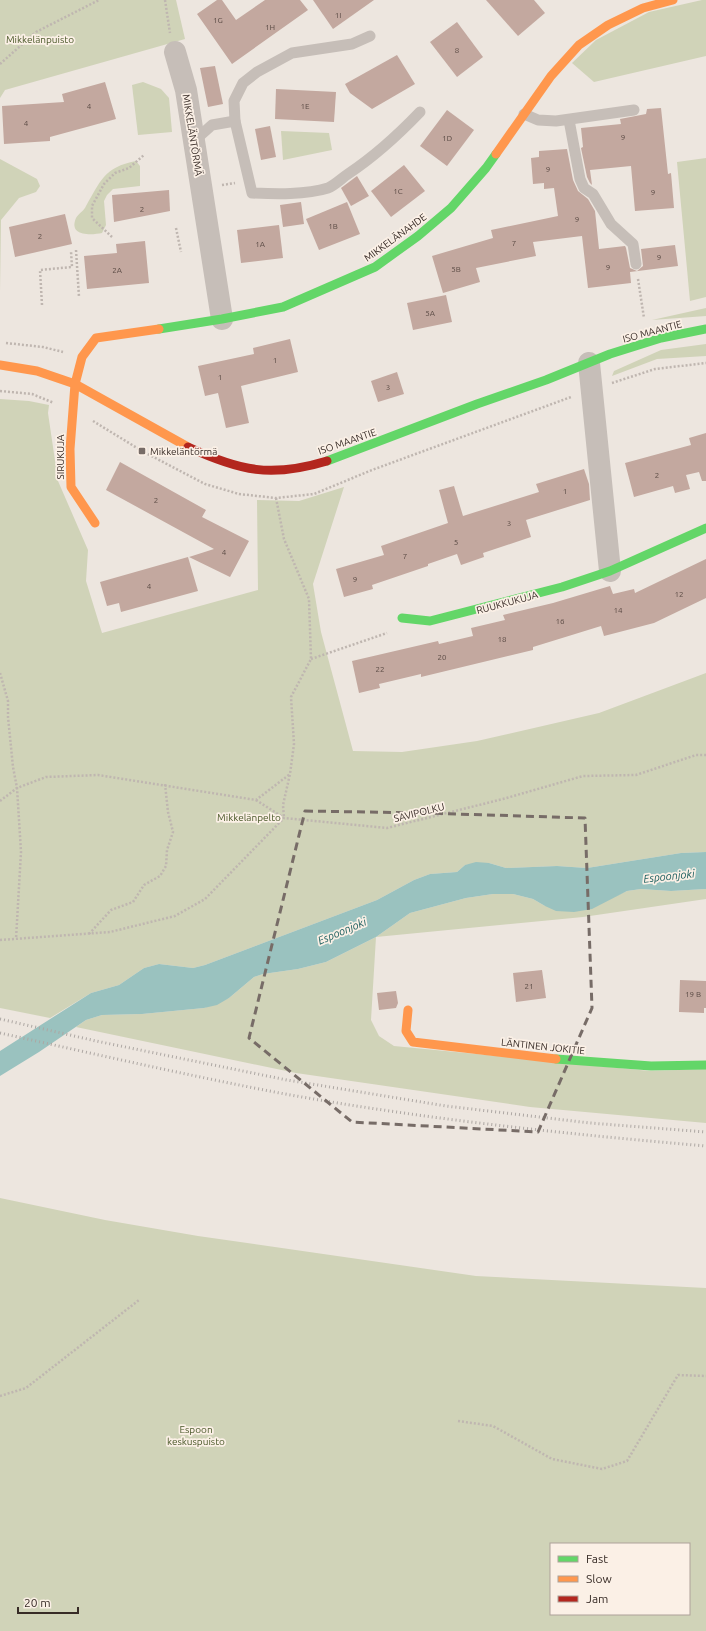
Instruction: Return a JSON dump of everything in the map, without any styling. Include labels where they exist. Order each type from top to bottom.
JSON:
[{"type":"street","name":"MIKKELÄNAHDE","points":[[74,384],[82,357],[96,338],[222,319],[283,307],[375,267],[418,236],[451,208],[486,168],[551,76],[579,45],[608,25],[643,8],[673,0]]},
{"type":"street","name":"MIKKELÄNTÖRMÄ","points":[[175,52],[186,90],[222,319]]},
{"type":"street","name":"ISO MAANTIE","points":[[0,365],[37,371],[74,384],[179,442],[216,460],[244,468],[273,471],[303,468],[342,456],[477,404],[546,380],[610,354],[661,338],[706,329]]},
{"type":"street","points":[[589,363],[610,571]]},
{"type":"street","name":"SIRUKUJA","points":[[74,384],[70,449],[71,487],[95,523]]},
{"type":"street","name":"RUUKKUKUJA","points":[[402,618],[430,621],[562,587],[610,571],[706,528]]},
{"type":"street","name":"LÄNTINEN JOKITIE","points":[[408,1010],[405,1028],[406,1035],[413,1042],[573,1061],[651,1066],[706,1065]]},
{"type":"lane","points":[[370,36],[352,44],[292,53],[258,72],[243,83],[234,101],[235,121],[252,193],[270,194],[302,192],[329,188],[369,160],[393,140],[420,112]]},
{"type":"lane","points":[[524,114],[538,120],[556,122],[634,110]]},
{"type":"lane","points":[[569,120],[580,179],[584,188],[593,194],[611,224],[632,244],[636,264]]},
{"type":"lane","points":[[194,141],[212,125],[235,121]]},
{"type":"path","points":[[0,64],[36,32],[99,0]]},
{"type":"path","points":[[165,0],[168,26],[175,52]]},
{"type":"path","points":[[112,237],[92,218],[92,206],[104,184],[115,173],[129,168],[144,155]]},
{"type":"path","points":[[201,187],[249,181]]},
{"type":"path","points":[[176,228],[181,252]]},
{"type":"path","points":[[76,250],[79,297]]},
{"type":"path","points":[[42,305],[40,270],[72,267],[72,251]]},
{"type":"path","points":[[636,264],[644,318]]},
{"type":"path","points":[[0,342],[43,347]]},
{"type":"path","points":[[0,940],[110,932],[175,916],[205,899],[284,818],[283,805],[290,774],[294,744],[291,697],[311,659],[309,599],[284,539],[276,498]]},
{"type":"path","points":[[311,659],[387,633]]},
{"type":"path","points":[[0,673],[8,701],[8,717],[13,767],[17,788],[21,852],[16,939]]},
{"type":"path","name":"SAVIPOLKU","points":[[284,818],[387,828],[503,799],[583,776],[636,775],[696,755],[706,755]]},
{"type":"path","points":[[256,800],[290,774]]},
{"type":"path","points":[[0,801],[17,788],[46,778],[98,775],[165,784],[214,794],[256,800],[284,818]]},
{"type":"path","points":[[89,934],[111,910],[133,902],[144,885],[160,876],[166,866],[167,850],[172,832],[165,784]]},
{"type":"path","points":[[0,1396],[26,1388],[139,1300]]},
{"type":"path","points":[[458,1421],[493,1426],[552,1459],[602,1469],[627,1461],[678,1375],[706,1376]]},
{"type":"highlighted area","points":[[305,811],[585,818],[592,1008],[538,1132],[352,1122],[249,1038]]},
{"type":"green space","name":"Mikkelänpuisto","points":[[0,0],[176,0],[185,39],[5,90],[0,98]]},
{"type":"green space","points":[[706,0],[706,56],[594,82],[572,63],[596,40],[649,12]]},
{"type":"green space","points":[[143,82],[161,89],[169,98],[172,132],[138,135],[132,85]]},
{"type":"green space","points":[[281,131],[329,133],[332,150],[283,160]]},
{"type":"green space","points":[[706,158],[706,297],[690,301],[677,162]]},
{"type":"green space","points":[[0,159],[37,179],[40,186],[36,192],[19,198],[1,220],[0,292]]},
{"type":"green space","points":[[136,161],[140,166],[140,186],[113,189],[107,195],[104,201],[106,225],[102,233],[87,234],[78,232],[75,229],[74,224],[76,218],[85,208],[104,177],[117,167]]},
{"type":"green space","points":[[706,308],[706,316],[652,320]]},
{"type":"green space","points":[[706,344],[706,356],[657,359],[612,376],[614,371],[661,350]]},
{"type":"green space","name":"Mikkelänpelto","points":[[0,399],[29,401],[49,405],[48,413],[58,481],[88,550],[86,581],[102,633],[258,590],[257,500],[299,501],[344,487],[313,584],[321,632],[353,751],[402,752],[477,741],[599,713],[706,673],[706,852],[681,853],[587,868],[557,866],[506,868],[489,863],[465,865],[457,872],[430,874],[414,880],[377,900],[205,965],[193,968],[159,964],[144,968],[119,985],[91,993],[50,1018],[0,1008]]},
{"type":"green space","points":[[641,889],[671,891],[706,889],[706,899],[583,917],[376,937],[410,913],[466,898],[493,894],[513,894],[533,899],[545,906],[616,896],[627,891]]},
{"type":"green space","points":[[376,937],[371,1020],[379,1036],[394,1046],[650,1071],[706,1069],[706,1123],[530,1107],[296,1073],[76,1027],[86,1020],[102,1015],[142,1014],[204,1008],[229,998],[254,977],[326,962]]},
{"type":"green space","name":"Espoon keskuspuisto","points":[[0,1198],[105,1220],[198,1236],[476,1276],[706,1288],[706,1631],[0,1631]]},
{"type":"water","name":"Espoonjoki","points":[[706,852],[706,889],[671,891],[641,889],[627,891],[592,909],[574,912],[556,911],[533,899],[513,894],[493,894],[466,898],[410,913],[376,937],[326,962],[254,977],[229,998],[217,1005],[204,1008],[142,1014],[102,1015],[86,1020],[0,1076],[0,1051],[91,993],[119,985],[144,968],[159,964],[193,968],[205,965],[377,900],[414,880],[430,874],[457,872],[465,865],[476,862],[489,863],[506,868],[557,866],[587,868],[681,853]]},
{"type":"building","points":[[217,0],[222,0],[236,20],[265,0],[300,0],[308,10],[232,64],[197,14]]},
{"type":"building","points":[[313,0],[374,0],[333,29]]},
{"type":"building","points":[[486,0],[534,0],[545,13],[518,36]]},
{"type":"building","points":[[457,22],[483,57],[457,77],[430,42]]},
{"type":"building","points":[[397,55],[415,84],[372,109],[350,93],[345,84]]},
{"type":"building","points":[[215,66],[223,104],[208,107],[200,68]]},
{"type":"building","points":[[105,82],[116,119],[50,137],[50,141],[4,144],[2,106],[64,102],[62,94]]},
{"type":"building","points":[[276,89],[336,92],[334,122],[275,119]]},
{"type":"building","points":[[661,108],[668,174],[671,173],[674,208],[635,211],[631,166],[590,170],[592,185],[590,183],[587,177],[581,148],[583,147],[581,128],[621,124],[620,119],[646,114],[647,109]]},
{"type":"building","points":[[447,110],[474,130],[447,166],[420,146]]},
{"type":"building","points":[[270,126],[276,157],[261,160],[255,129]]},
{"type":"building","points":[[567,149],[573,180],[578,191],[588,199],[595,211],[599,249],[625,246],[630,268],[637,271],[643,266],[641,249],[675,245],[678,266],[630,272],[631,283],[588,288],[582,236],[533,242],[536,256],[476,268],[480,282],[443,293],[432,256],[493,238],[491,230],[558,216],[554,188],[544,189],[544,183],[533,184],[531,158],[539,157],[539,151]]},
{"type":"building","points":[[404,165],[425,191],[391,217],[371,191]]},
{"type":"building","points":[[357,176],[369,196],[351,206],[341,188]]},
{"type":"building","points":[[169,190],[170,211],[114,222],[112,195]]},
{"type":"building","points":[[301,202],[304,224],[283,227],[280,205]]},
{"type":"building","points":[[347,202],[360,234],[319,250],[306,219]]},
{"type":"building","points":[[65,214],[72,244],[15,257],[9,227]]},
{"type":"building","points":[[279,225],[283,258],[241,263],[237,230]]},
{"type":"building","points":[[145,241],[149,283],[87,289],[84,256],[117,253],[116,244]]},
{"type":"building","points":[[446,295],[452,322],[413,330],[407,303]]},
{"type":"building","points":[[290,339],[298,372],[241,386],[249,423],[226,428],[218,393],[205,396],[198,366],[254,354],[253,348]]},
{"type":"building","points":[[397,372],[404,394],[378,402],[371,381]]},
{"type":"building","points":[[706,433],[706,481],[702,481],[699,472],[686,475],[690,489],[675,493],[673,486],[634,497],[625,463],[691,445],[689,438]]},
{"type":"building","points":[[120,462],[206,510],[202,517],[249,541],[230,577],[189,557],[214,549],[106,490]]},
{"type":"building","points":[[584,469],[589,484],[590,500],[526,520],[531,537],[483,553],[484,557],[461,565],[457,554],[428,564],[428,566],[372,585],[373,589],[344,597],[336,569],[384,555],[381,546],[448,523],[439,490],[454,486],[463,516],[539,492],[536,484]]},
{"type":"building","points":[[188,557],[198,591],[121,612],[119,603],[107,606],[100,582]]},
{"type":"building","points":[[706,559],[706,598],[654,623],[604,636],[601,626],[533,647],[533,650],[421,677],[421,674],[379,684],[380,688],[359,693],[352,661],[438,641],[439,644],[473,636],[471,628],[505,620],[503,615],[553,603],[610,586],[613,594],[634,589],[635,593]]},
{"type":"building","points":[[542,970],[546,998],[516,1002],[513,973]]},
{"type":"building","points":[[680,980],[706,981],[706,1008],[704,1008],[704,1013],[679,1012]]},
{"type":"building","points":[[396,991],[398,1003],[396,1008],[379,1010],[377,993]]},
{"type":"railway","points":[[0,1019],[96,1041],[287,1080],[446,1106],[590,1123],[706,1132]]},
{"type":"railway","points":[[0,1033],[214,1080],[337,1103],[495,1125],[706,1146]]},
{"type":"traffic: fast","points":[[159,329],[283,307],[375,267],[418,236],[451,208],[486,168],[496,154]]},
{"type":"traffic: fast","points":[[327,461],[477,404],[546,380],[610,354],[661,338],[706,329]]},
{"type":"traffic: fast","points":[[402,618],[430,621],[562,587],[610,571],[706,528]]},
{"type":"traffic: fast","points":[[556,1059],[651,1066],[706,1065]]},
{"type":"traffic: slow","points":[[496,154],[551,76],[579,45],[608,25],[643,8],[673,0]]},
{"type":"traffic: slow","points":[[95,523],[71,487],[70,449],[75,384],[82,357],[96,338],[159,329]]},
{"type":"traffic: slow","points":[[0,365],[37,371],[75,384],[188,447]]},
{"type":"traffic: slow","points":[[408,1010],[406,1031],[413,1042],[556,1059]]},
{"type":"traffic: jam","points":[[188,447],[224,462],[256,469],[289,469],[327,461]]},
{"type":"place","name":"Mikkeläntörmä","points":[[142,451]]}]
